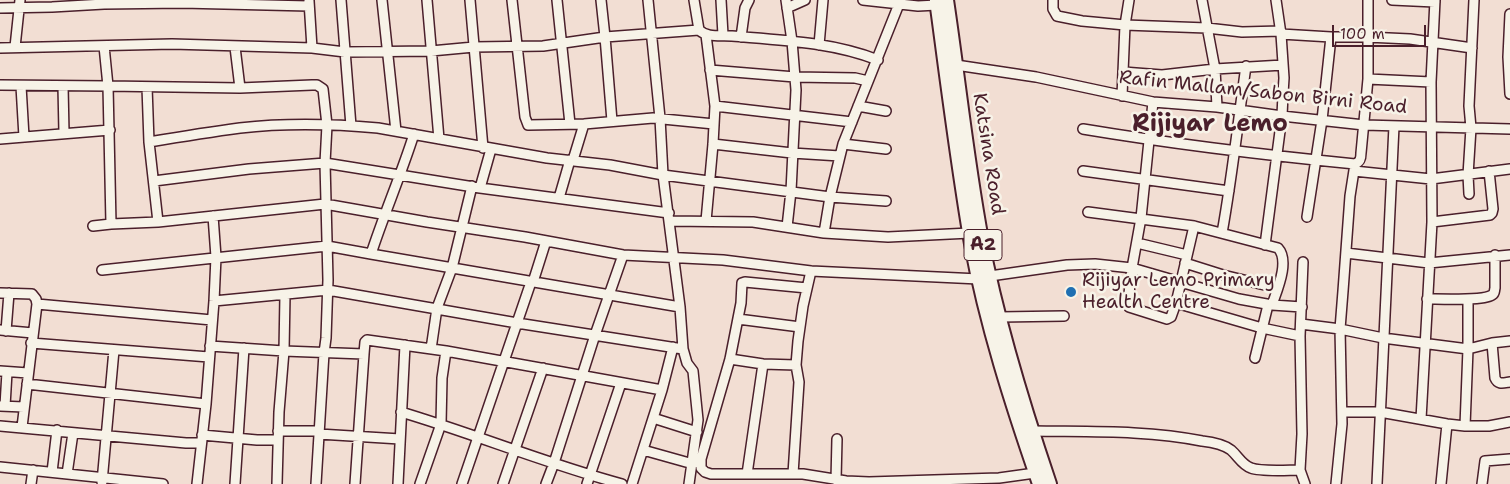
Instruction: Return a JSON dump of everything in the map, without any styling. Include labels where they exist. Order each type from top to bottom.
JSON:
[{"type":"highway","name":"Katsina Road","points":[[940,2],[956,65],[985,278],[1002,372],[1037,479]]},
{"type":"highway","name":"Katsina Road","points":[[940,2],[962,186],[970,232],[1000,317],[1012,366],[1050,484]]},
{"type":"street","points":[[341,0],[351,126]]},
{"type":"street","points":[[382,0],[396,131]]},
{"type":"street","points":[[427,0],[439,139]]},
{"type":"street","points":[[430,349],[438,308],[452,268],[487,148],[470,0]]},
{"type":"street","points":[[512,0],[527,124],[531,126],[584,124],[660,118],[714,124]]},
{"type":"street","points":[[557,0],[570,124]]},
{"type":"street","points":[[601,0],[606,37],[612,121]]},
{"type":"street","points":[[632,484],[662,390],[678,348],[680,307],[663,175],[660,118],[648,0]]},
{"type":"street","points":[[694,0],[703,33],[715,106],[706,221]]},
{"type":"street","points":[[721,0],[723,35]]},
{"type":"street","points":[[741,37],[745,8],[749,0]]},
{"type":"street","points":[[787,227],[795,116],[795,77],[787,4],[805,0]]},
{"type":"street","points":[[819,45],[823,0]]},
{"type":"street","points":[[863,0],[899,2],[918,6],[940,2]]},
{"type":"street","points":[[1053,0],[1053,9],[1057,16],[1082,21],[1281,33],[1330,38],[1410,39],[1472,48]]},
{"type":"street","points":[[1122,96],[1128,0]]},
{"type":"street","points":[[1202,0],[1215,69],[1217,106]]},
{"type":"street","points":[[1265,245],[1282,116],[1284,78],[1281,33],[1276,0]]},
{"type":"street","points":[[1336,484],[1343,412],[1340,329],[1350,196],[1354,168],[1360,160],[1368,79],[1368,0]]},
{"type":"street","points":[[1392,0],[1435,1],[1431,82],[1432,222],[1420,419]]},
{"type":"street","points":[[1469,194],[1468,175],[1471,128],[1469,106],[1474,0]]},
{"type":"street","points":[[0,8],[20,4],[103,2],[309,3],[312,48]]},
{"type":"street","points":[[824,233],[830,197],[843,144],[878,60],[899,2]]},
{"type":"street","points":[[15,47],[20,4]]},
{"type":"street","points":[[1510,14],[1510,94]]},
{"type":"street","points":[[0,48],[172,44],[312,48],[345,52],[432,51],[474,47],[543,46],[606,37],[703,33],[819,45],[852,51],[878,60]]},
{"type":"street","points":[[1307,217],[1317,160],[1330,38]]},
{"type":"street","points":[[104,46],[110,130],[111,224]]},
{"type":"street","points":[[235,46],[240,88]]},
{"type":"street","points":[[1123,72],[1162,75],[1283,64]]},
{"type":"street","name":"Rafin Mallam/Sabon Birni Road","points":[[956,65],[1036,77],[1153,102],[1217,106],[1282,116],[1364,124],[1510,130]]},
{"type":"street","points":[[1222,233],[1246,66]]},
{"type":"street","points":[[710,70],[795,77],[855,78],[868,81]]},
{"type":"street","points":[[1368,79],[1431,82]]},
{"type":"street","points":[[0,85],[240,88],[318,85],[323,89],[327,125],[324,163],[328,290],[316,484]]},
{"type":"street","points":[[21,86],[24,137]]},
{"type":"street","points":[[63,86],[64,133]]},
{"type":"street","points":[[147,87],[149,142],[158,222]]},
{"type":"street","points":[[1153,102],[1138,243],[1132,268],[1128,302],[1129,307],[1167,319],[1171,317],[1194,226]]},
{"type":"street","points":[[715,106],[852,122]]},
{"type":"street","points":[[858,106],[886,111]]},
{"type":"street","points":[[559,198],[584,124]]},
{"type":"street","points":[[149,142],[241,128],[351,126],[396,131],[487,148],[548,158],[610,165],[663,175],[830,197],[886,201]]},
{"type":"street","points":[[1377,484],[1394,126]]},
{"type":"street","points":[[1084,129],[1149,140],[1317,160],[1391,175],[1431,179],[1510,169]]},
{"type":"street","points":[[0,139],[110,130]]},
{"type":"street","points":[[371,254],[384,214],[401,175],[414,134]]},
{"type":"street","points":[[713,144],[792,154],[840,156]]},
{"type":"street","points":[[843,144],[886,148]]},
{"type":"street","points":[[154,182],[249,169],[324,163],[559,198],[669,217],[706,221],[753,222],[824,233],[888,237],[970,232]]},
{"type":"street","points":[[1083,171],[1229,191]]},
{"type":"street","points":[[1432,222],[1490,215],[1492,213],[1489,171]]},
{"type":"street","points":[[93,226],[158,222],[325,204],[623,255],[722,260],[811,271],[985,278],[1067,265],[1095,264],[1132,268],[1239,299],[1270,305],[1302,307]]},
{"type":"street","points":[[1088,212],[1194,226],[1278,248],[1284,260],[1277,288],[1262,328],[1255,358]]},
{"type":"street","points":[[197,484],[206,404],[214,301],[216,257],[214,216]]},
{"type":"street","points":[[462,484],[546,241]]},
{"type":"street","points":[[1138,243],[1186,259],[1223,275],[1277,288]]},
{"type":"street","points":[[102,270],[327,246],[680,307]]},
{"type":"street","points":[[1346,253],[1429,263],[1510,255]]},
{"type":"street","points":[[546,484],[623,255]]},
{"type":"street","points":[[1427,299],[1487,297],[1494,292],[1495,255]]},
{"type":"street","points":[[1303,262],[1300,336],[1302,434],[1300,470],[1305,484]]},
{"type":"street","points":[[793,474],[799,382],[796,365],[800,327],[811,271]]},
{"type":"street","points":[[807,288],[742,283],[741,303],[730,359],[702,454],[701,468],[704,472],[712,474],[793,474],[803,479],[869,482],[998,478],[1037,479]]},
{"type":"street","points":[[214,301],[328,290],[517,323],[678,348]]},
{"type":"street","points":[[22,427],[37,304],[32,294],[5,293],[3,331],[33,333]]},
{"type":"street","points":[[276,484],[284,351],[285,295]]},
{"type":"street","points":[[1465,426],[1468,299]]},
{"type":"street","points":[[1176,303],[1262,328],[1300,336]]},
{"type":"street","points":[[37,304],[212,320]]},
{"type":"street","points":[[1000,317],[1064,316]]},
{"type":"street","points":[[738,319],[800,327]]},
{"type":"street","points":[[1301,324],[1340,329],[1383,338],[1468,349],[1510,340]]},
{"type":"street","points":[[355,484],[365,342],[368,340],[446,351],[662,390]]},
{"type":"street","points":[[31,343],[209,357]]},
{"type":"street","points":[[1492,343],[1496,381],[1498,383],[1510,382]]},
{"type":"street","points":[[398,484],[405,345]]},
{"type":"street","points":[[210,346],[364,354]]},
{"type":"street","points":[[235,484],[244,348]]},
{"type":"street","points":[[678,348],[693,371],[698,420],[690,484]]},
{"type":"street","points":[[102,481],[114,350]]},
{"type":"street","points":[[420,484],[441,424],[442,378],[446,351]]},
{"type":"street","points":[[730,359],[763,364],[796,365]]},
{"type":"street","points":[[747,474],[763,364]]},
{"type":"street","points":[[503,484],[542,368]]},
{"type":"street","points":[[24,407],[3,406],[3,371],[28,373]]},
{"type":"street","points":[[588,480],[621,383]]},
{"type":"street","points":[[27,384],[206,404]]},
{"type":"street","points":[[401,412],[554,463],[588,480],[622,484]]},
{"type":"street","points":[[1343,412],[1380,412],[1465,426],[1489,426],[1510,422]]},
{"type":"street","points":[[653,418],[697,432]]},
{"type":"street","points":[[1441,484],[1447,424]]},
{"type":"street","points":[[0,426],[186,443],[201,439],[319,433],[400,439]]},
{"type":"street","points":[[52,472],[57,430]]},
{"type":"street","points":[[1033,431],[1134,433],[1178,437],[1225,446],[1244,464],[1254,469],[1300,470]]},
{"type":"street","points":[[67,474],[73,433]]},
{"type":"street","points":[[836,480],[837,439]]},
{"type":"street","points":[[643,450],[693,464]]},
{"type":"street","points":[[1482,484],[1485,461],[1510,459]]},
{"type":"street","points":[[0,467],[67,474],[102,481],[163,484]]},
{"type":"street","points":[[31,484],[33,470]]},
{"type":"street","points":[[764,474],[764,484]]},
{"type":"place","name":"Rijiyar Lemo Primary Health Centre","points":[[1071,292]]},
{"type":"district","name":"Rijiyar Lemo","points":[[1210,125]]}]
